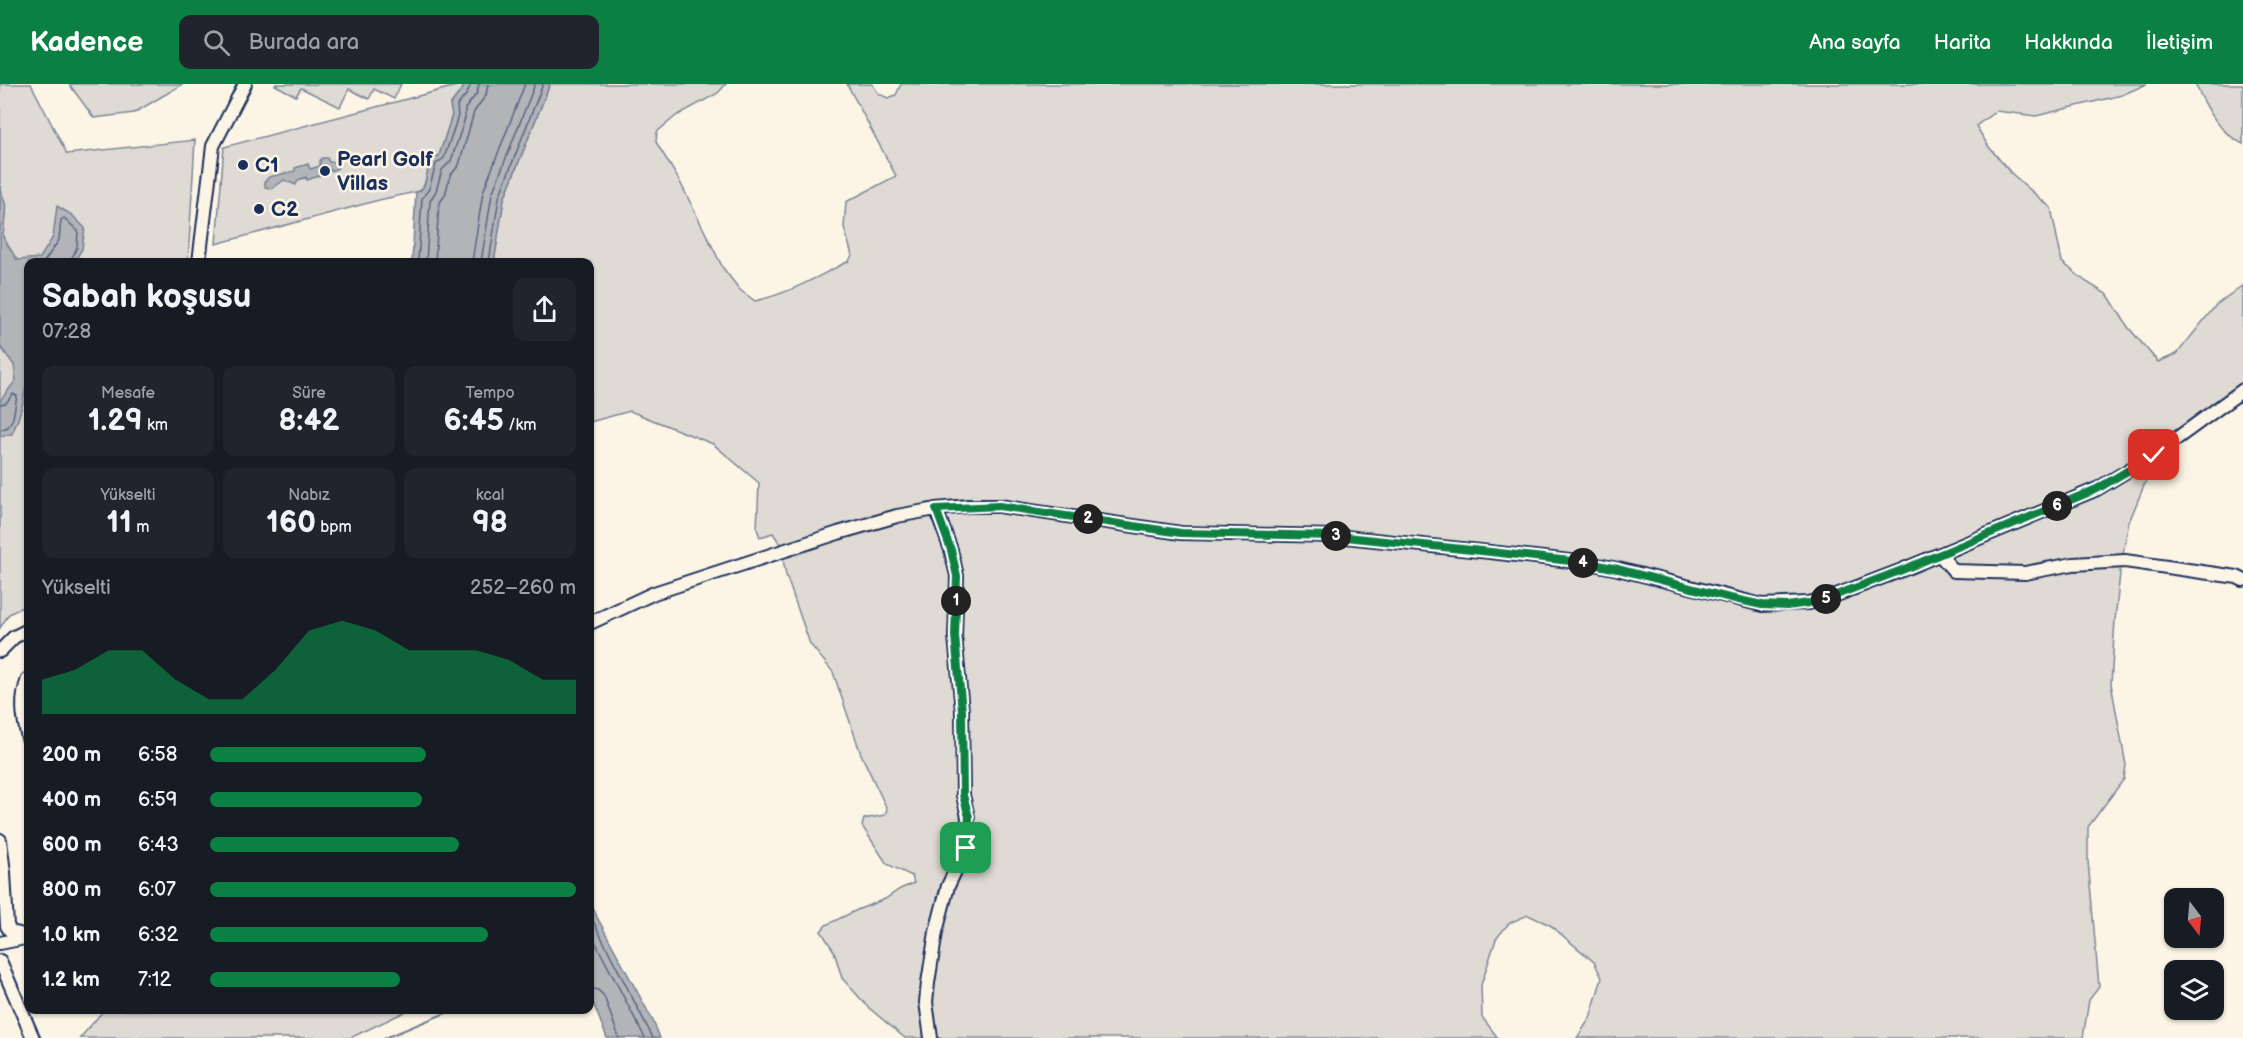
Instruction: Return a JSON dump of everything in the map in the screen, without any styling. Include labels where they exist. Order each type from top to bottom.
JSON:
[{"type":"street","points":[[199,258],[213,146],[245,84]]},
{"type":"street","points":[[594,622],[654,593],[897,516],[936,509],[999,506],[1181,533],[1336,536],[1491,552],[1618,569],[1762,605],[1809,603],[1831,597],[1940,555],[2097,489],[2154,455],[2243,390]]},
{"type":"street","points":[[931,1038],[926,1002],[933,952],[948,886],[966,848],[969,817],[963,795],[962,711],[955,636],[957,576],[951,550],[936,509]]},
{"type":"street","points":[[1940,555],[1954,571],[2025,573],[2073,564],[2125,561],[2236,577],[2243,580]]},
{"type":"street","points":[[0,651],[14,637],[24,632]]},
{"type":"street","points":[[24,689],[22,712],[24,721]]},
{"type":"street","points":[[0,840],[7,926],[6,938],[1,943],[0,962],[33,1038]]},
{"type":"street","points":[[0,889],[4,873]]},
{"type":"street","points":[[7,926],[11,932],[24,936]]},
{"type":"street","points":[[1,943],[24,938]]},
{"type":"shaded area","points":[[0,84],[31,84],[67,154],[195,140],[188,258],[24,258],[24,606],[9,614],[0,628]]},
{"type":"shaded area","points":[[69,84],[183,84],[134,113],[94,118]]},
{"type":"shaded area","points":[[276,84],[401,84],[394,99],[374,89],[369,99],[349,89],[340,107],[301,88],[296,96]]},
{"type":"shaded area","name":"Pearl Golf Villas","points":[[464,84],[465,86],[450,105],[452,115],[439,156],[431,159],[424,186],[420,191],[216,244],[224,147]]},
{"type":"shaded area","points":[[550,84],[726,84],[718,93],[676,116],[657,132],[656,142],[679,180],[723,268],[740,290],[755,301],[791,289],[849,261],[852,255],[844,227],[846,202],[896,176],[847,84],[872,84],[879,94],[888,98],[896,95],[901,84],[2147,84],[2122,95],[2036,116],[1996,111],[1976,126],[1989,147],[2011,173],[2051,208],[2062,262],[2085,281],[2108,295],[2128,327],[2158,362],[2177,354],[2216,305],[2243,285],[2243,383],[2143,458],[2150,471],[2129,522],[2121,564],[2111,684],[2126,765],[2124,779],[2088,827],[2088,861],[2099,987],[2089,1000],[2083,1038],[1577,1038],[1590,1018],[1602,978],[1594,962],[1550,925],[1528,915],[1509,923],[1496,939],[1481,985],[1482,1017],[1498,1038],[905,1038],[869,1008],[842,978],[834,951],[821,931],[826,925],[885,899],[914,883],[912,876],[887,864],[862,826],[864,819],[885,815],[887,809],[861,754],[833,672],[810,644],[786,575],[780,544],[773,533],[760,537],[757,529],[759,483],[713,444],[630,411],[594,421],[594,258],[495,258],[504,199]]},
{"type":"shaded area","points":[[2195,84],[2243,84],[2243,144],[2220,126]]},
{"type":"shaded area","points":[[101,1014],[401,1014],[350,1038],[80,1038]]},
{"type":"water","points":[[466,84],[550,84],[504,199],[495,258],[412,258],[416,192],[424,186],[431,159],[439,156],[452,115],[450,105]]},
{"type":"water","points":[[322,158],[327,158],[329,162],[337,162],[338,168],[321,171],[322,175],[307,180],[306,177],[298,180],[296,185],[284,180],[272,189],[265,187],[265,181],[269,177],[295,171],[295,168],[308,164],[310,169],[320,166]]},
{"type":"water","points":[[0,187],[6,206],[3,237],[17,260],[24,259],[24,397],[12,434],[0,436],[0,401],[16,380],[14,365],[0,346]]},
{"type":"water","points":[[57,206],[72,215],[85,228],[82,249],[76,258],[40,258],[53,237]]},
{"type":"water","points":[[594,909],[660,1038],[607,1038],[594,1005]]},
{"type":"waterway","points":[[385,1038],[443,1014]]},
{"type":"place","name":"C1","points":[[243,165]]},
{"type":"place","name":"Pearl Golf Villas","points":[[325,171]]},
{"type":"place","name":"C2","points":[[259,209]]},
{"type":"route","points":[[966,848],[969,817],[963,795],[961,766],[962,711],[955,636],[957,576],[951,550],[936,509],[999,506],[1149,530],[1181,533],[1336,536],[1588,563],[1762,605],[1787,606],[1831,597],[1902,570],[2097,489],[2154,455]]}]
